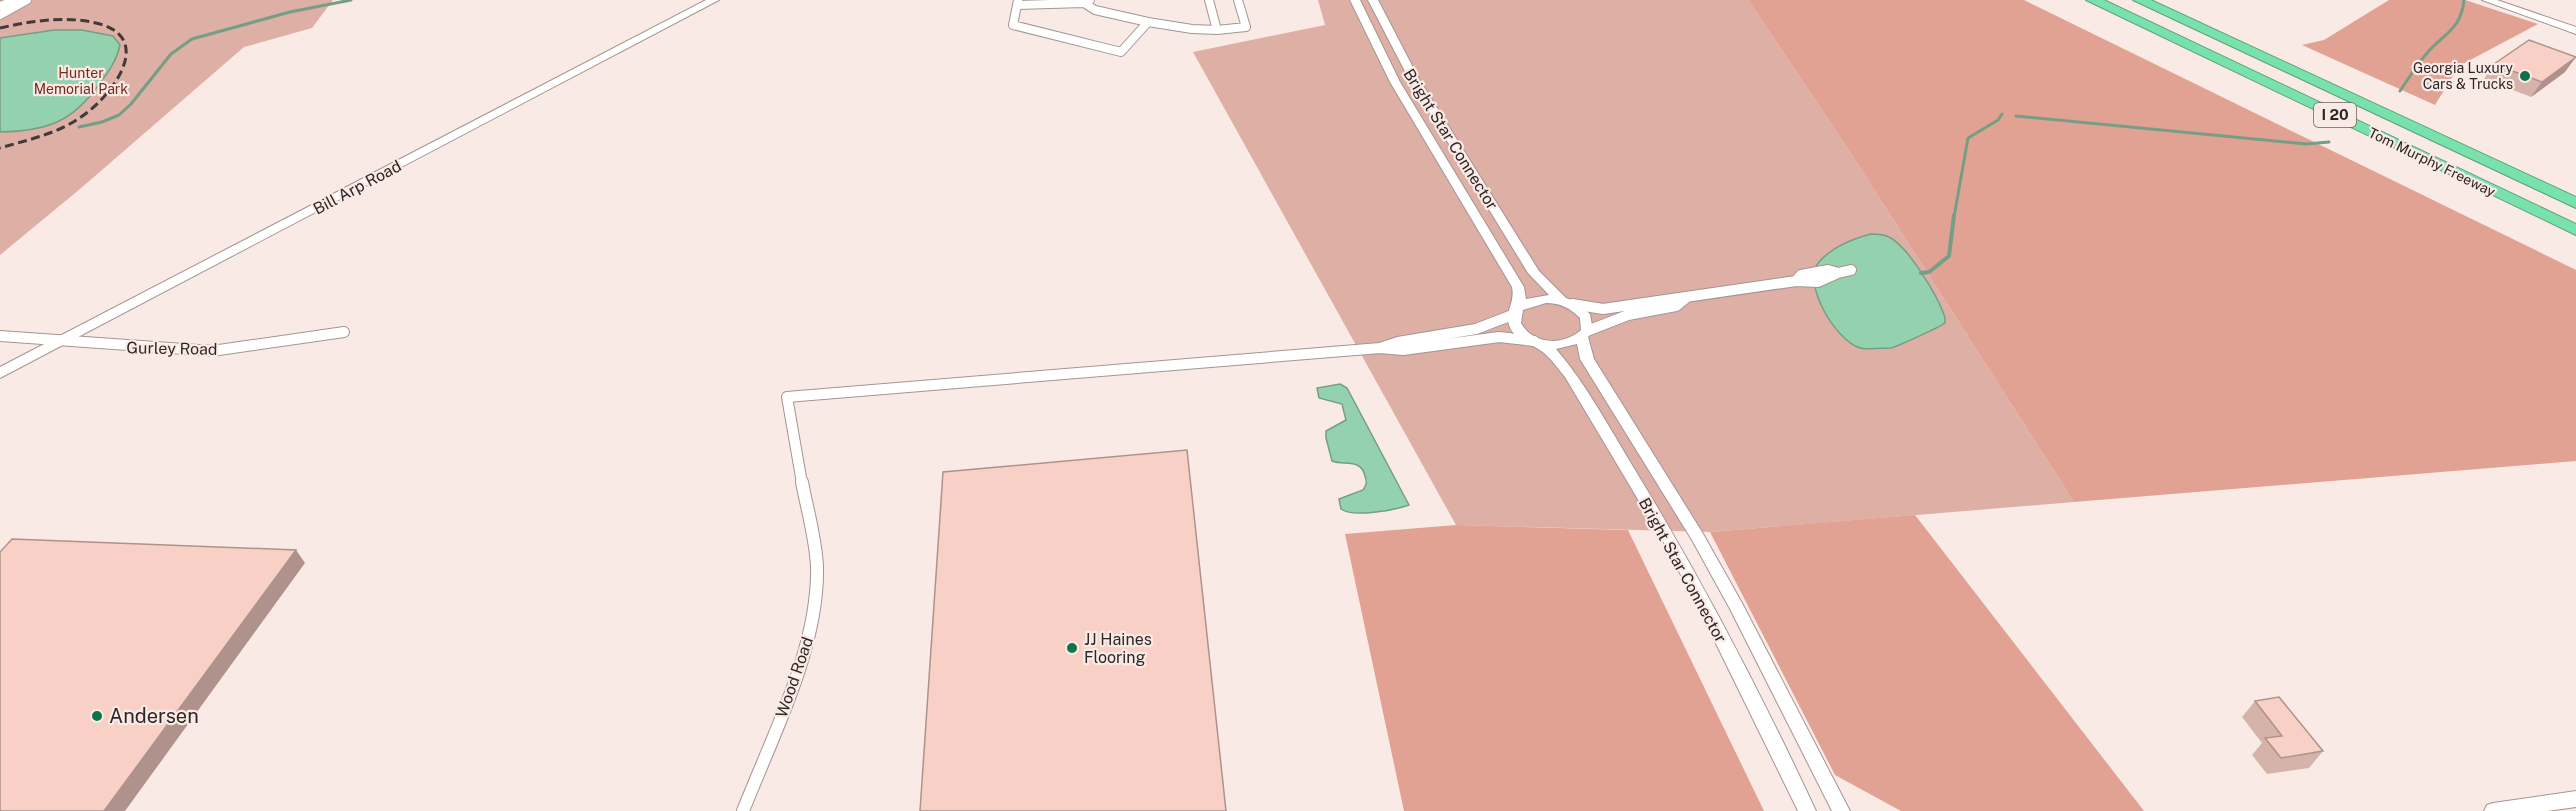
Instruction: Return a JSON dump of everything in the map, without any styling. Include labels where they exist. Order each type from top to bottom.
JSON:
[{"type":"highway","name":"Tom Murphy Freeway","points":[[2093,0],[2576,230]]},
{"type":"highway","name":"Tom Murphy Freeway","points":[[2140,0],[2576,203]]},
{"type":"main road","name":"Bill Arp Road","points":[[0,373],[714,0]]},
{"type":"main road","points":[[2487,0],[2576,31]]},
{"type":"street","points":[[0,6],[16,0]]},
{"type":"street","points":[[0,15],[27,0]]},
{"type":"street","points":[[1209,0],[1217,30]]},
{"type":"street","points":[[1148,22],[1121,52],[1013,25],[1018,3],[1087,1],[1095,10],[1148,22],[1192,29],[1217,30],[1246,27],[1238,0]]},
{"type":"street","name":"Bright Star Connector","points":[[1355,0],[1395,82],[1513,278],[1522,299],[1517,311]]},
{"type":"street","name":"Bright Star Connector","points":[[1373,0],[1414,79],[1534,273],[1567,302]]},
{"type":"street","points":[[1380,348],[1398,342],[1476,329],[1539,299],[1603,309],[1796,280],[1808,283],[1831,278],[1838,273],[1851,270]]},
{"type":"street","points":[[1380,348],[1403,350],[1499,337],[1564,345],[1628,315],[1676,306],[1686,298]]},
{"type":"street","points":[[1567,302],[1586,317],[1585,334]]},
{"type":"street","points":[[1517,311],[1515,322],[1519,330],[1536,342]]},
{"type":"street","name":"Gurley Road","points":[[0,336],[178,351],[212,351],[344,332]]},
{"type":"street","name":"Bright Star Connector","points":[[1585,334],[1587,359],[1685,517],[1737,607],[1841,811]]},
{"type":"street","name":"Bright Star Connector","points":[[1536,342],[1551,352],[1570,374],[1670,540],[1708,611],[1807,811]]},
{"type":"street","name":"Wood Road","points":[[743,811],[804,656],[816,603],[817,565],[787,397],[1380,348]]},
{"type":"street","points":[[2493,811],[2576,799]]},
{"type":"green space","name":"Hunter Memorial Park","points":[[0,0],[333,0],[312,28],[244,47],[0,255]]},
{"type":"green space","points":[[1318,0],[1748,0],[1843,141],[2074,502],[1710,532],[1456,525],[1193,52],[1325,25]]},
{"type":"shaded area","points":[[1748,0],[2024,0],[2576,270],[2576,461],[2074,502],[1843,141]]},
{"type":"shaded area","points":[[2389,0],[2465,0],[2538,24],[2459,66],[2435,105],[2302,45],[2324,40]]},
{"type":"shaded area","points":[[54,30],[82,30],[113,36],[120,45],[119,50],[115,60],[90,96],[69,115],[45,126],[0,132],[0,38]]},
{"type":"shaded area","points":[[1871,234],[1887,236],[1905,251],[1930,286],[1942,309],[1945,323],[1891,348],[1860,348],[1841,335],[1818,297],[1814,283],[1815,271],[1819,262],[1836,248]]},
{"type":"shaded area","points":[[1340,384],[1347,388],[1409,505],[1364,513],[1347,512],[1341,509],[1339,499],[1363,490],[1366,481],[1360,467],[1332,461],[1326,431],[1346,420],[1342,404],[1319,398],[1317,388]]},
{"type":"shaded area","points":[[1915,515],[2144,811],[1901,811],[1835,775],[1710,532]]},
{"type":"shaded area","points":[[1456,525],[1628,530],[1764,811],[1404,811],[1345,534]]},
{"type":"building","points":[[2529,40],[2576,57],[2542,82],[2494,64]]},
{"type":"building","name":"JJ Haines Flooring","points":[[1187,450],[1226,811],[920,811],[943,472]]},
{"type":"building","name":"Andersen","points":[[12,539],[296,550],[104,811],[0,811],[0,552]]},
{"type":"building","points":[[2279,697],[2323,751],[2281,758],[2265,738],[2282,736],[2255,701]]},
{"type":"waterway","points":[[79,127],[102,122],[119,115],[131,104],[171,54],[192,39],[290,12],[351,0]]},
{"type":"waterway","points":[[2400,91],[2424,57],[2456,24],[2460,18],[2464,0]]},
{"type":"waterway","points":[[1954,217],[1968,138],[1998,120],[2002,114]]},
{"type":"waterway","points":[[2016,116],[2306,144],[2329,142]]},
{"type":"waterway","points":[[1921,273],[1929,272],[1949,256],[1954,215]]},
{"type":"railway","points":[[0,28],[50,20],[88,21],[116,32],[125,43],[126,56],[122,70],[114,84],[104,97],[81,117],[52,132],[0,148]]},
{"type":"place","name":"Georgia Luxury Cars & Trucks","points":[[2525,76]]},
{"type":"place","name":"JJ Haines Flooring","points":[[1072,648]]},
{"type":"place","name":"Andersen","points":[[97,716]]}]
